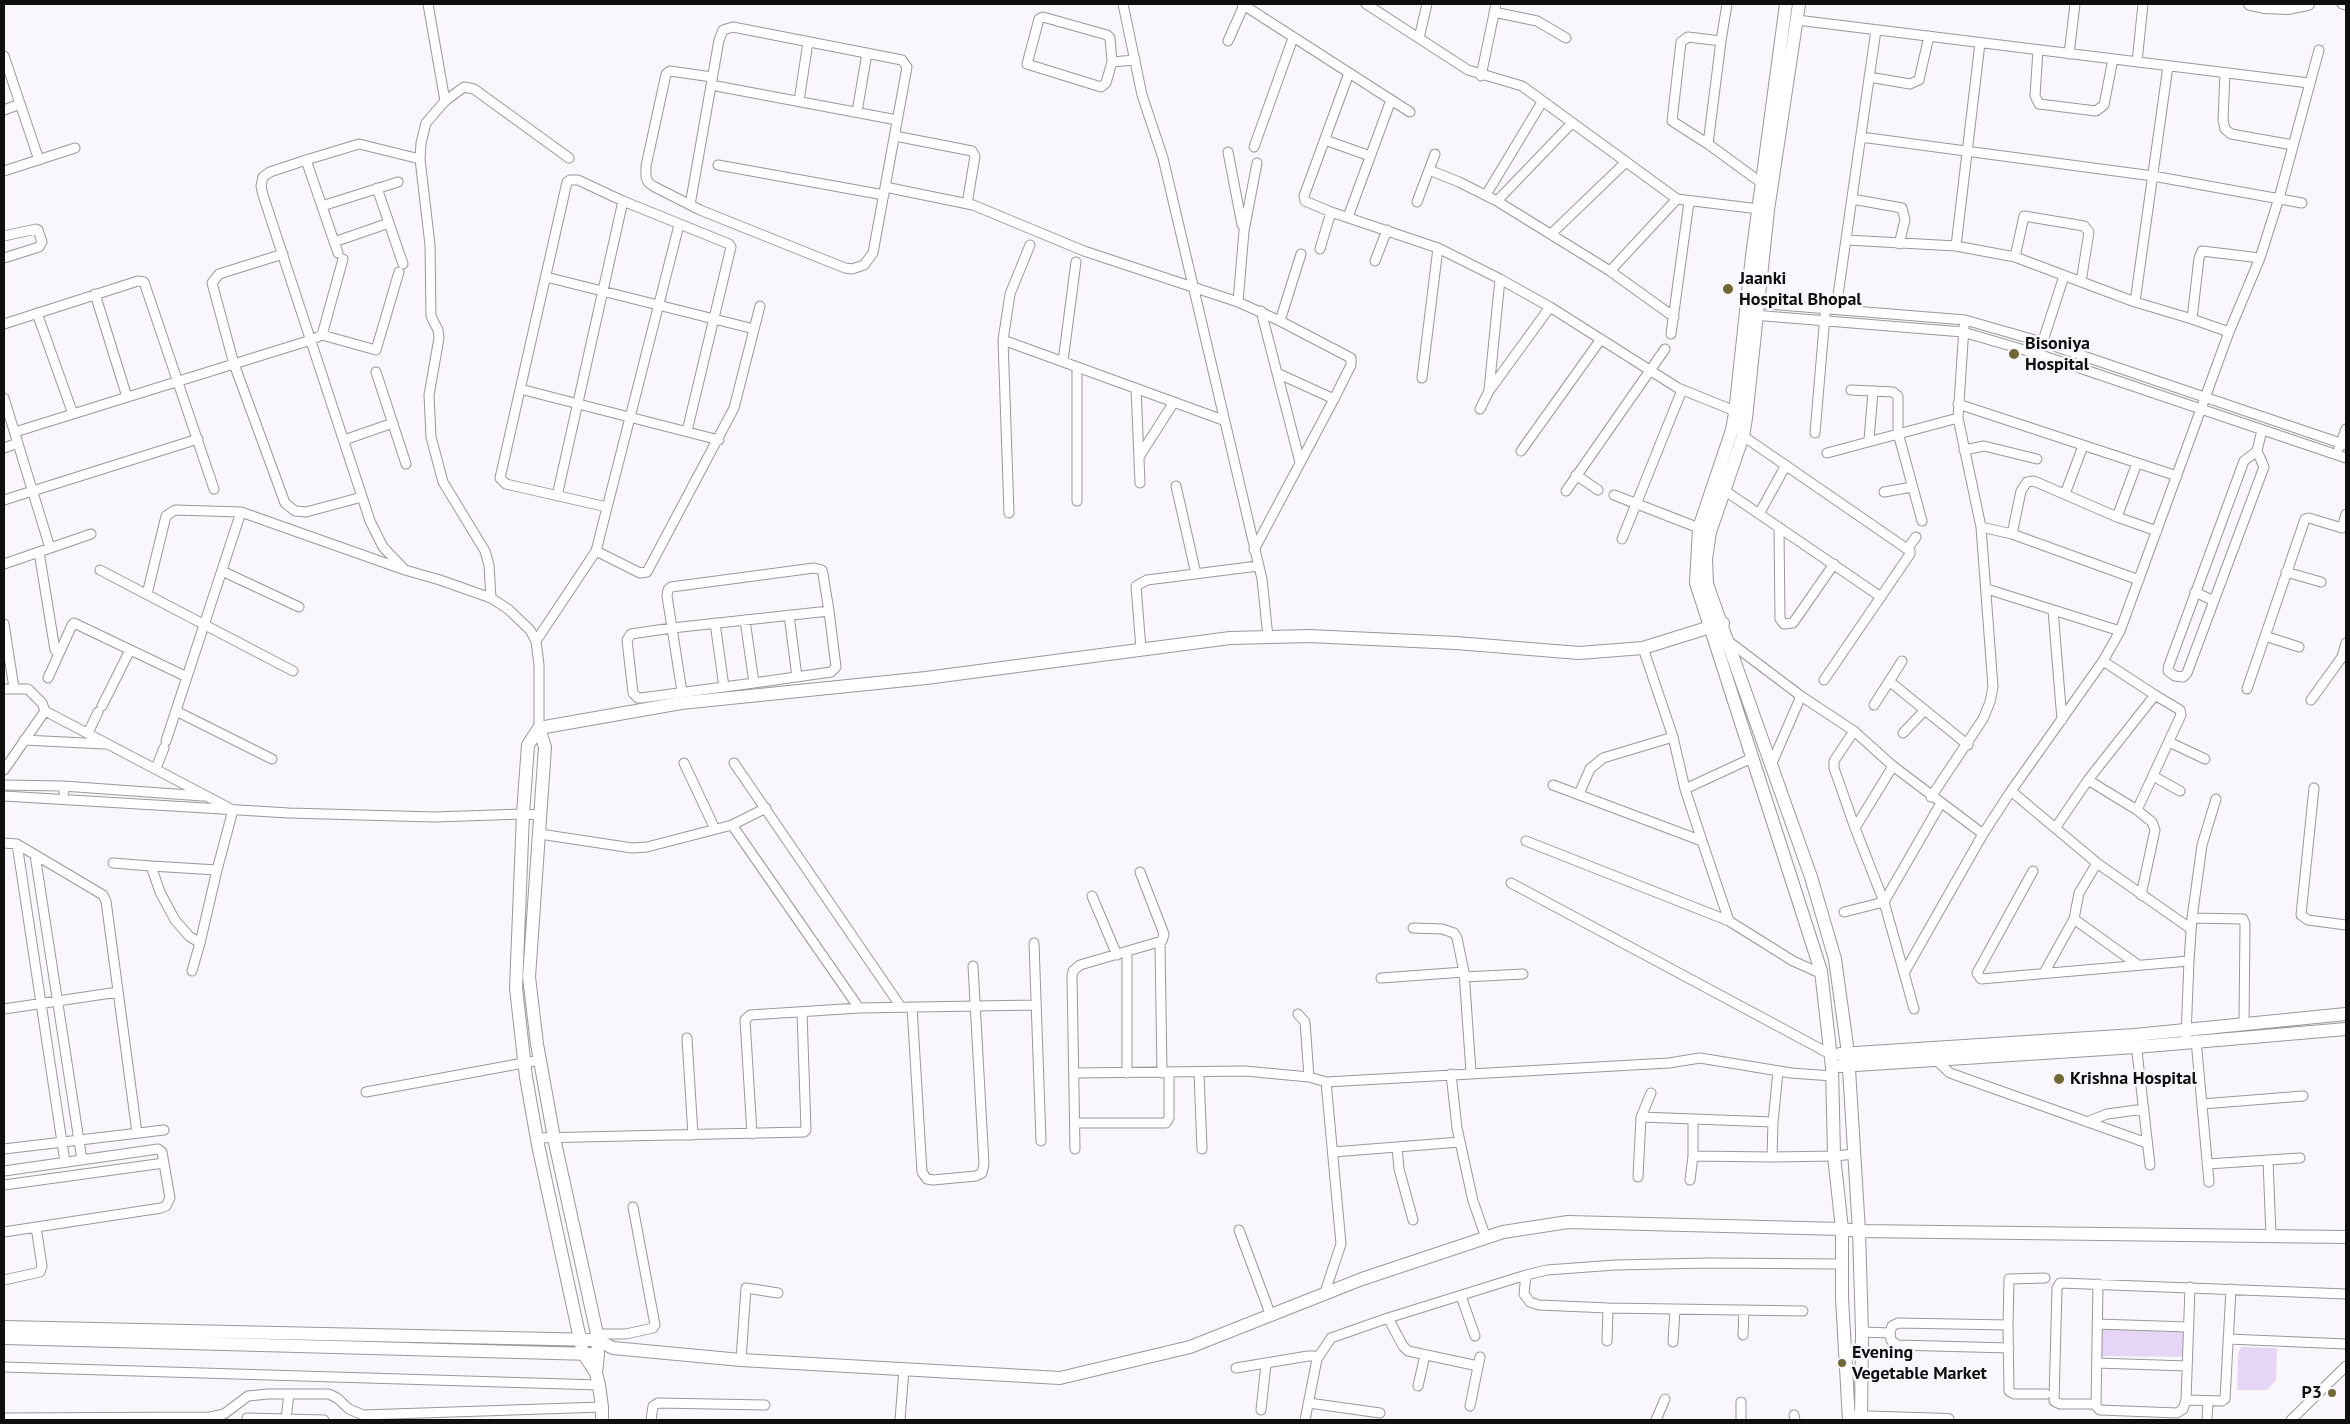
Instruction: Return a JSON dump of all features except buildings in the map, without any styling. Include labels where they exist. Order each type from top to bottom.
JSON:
[{"type":"street","points":[[428,4],[442,104]]},
{"type":"street","points":[[1123,4],[1142,95],[1163,158],[1223,420],[1262,579],[1268,637]]},
{"type":"street","points":[[1228,41],[1243,4],[1410,112]]},
{"type":"street","points":[[1366,4],[1468,70],[1481,76],[1522,86],[1571,124],[1677,199],[1689,202],[1759,209]]},
{"type":"street","points":[[1419,38],[1427,4]]},
{"type":"street","points":[[1708,144],[1720,41],[1728,4]]},
{"type":"street","points":[[1786,4],[1759,209],[1743,436],[1710,532],[1706,560],[1709,594],[1723,623],[1772,763],[1811,877],[1835,959],[1848,1053],[1859,1231],[1862,1332],[1855,1419]]},
{"type":"street","points":[[1799,4],[1736,411],[1732,430],[1699,528],[1696,583],[1822,974],[1831,1066],[1834,1156],[1842,1229],[1841,1264],[1855,1419]]},
{"type":"street","points":[[2069,54],[2075,4]]},
{"type":"street","points":[[2137,62],[2144,4]]},
{"type":"street","points":[[2250,4],[2264,7],[2289,8],[2308,4]]},
{"type":"street","points":[[2342,4],[2346,5]]},
{"type":"street","points":[[1481,76],[1495,8],[1537,21],[1566,38]]},
{"type":"street","points":[[1043,16],[1107,35],[1110,38],[1112,62],[1106,83],[1101,87],[1027,64],[1039,19],[1043,16]]},
{"type":"street","points":[[1797,20],[2308,83]]},
{"type":"street","points":[[690,206],[711,81],[718,40],[723,30],[733,27],[906,62],[907,66],[895,136],[873,254],[864,265],[852,269],[690,206],[648,182],[646,177],[646,166],[666,74],[670,71],[711,81],[799,101],[897,120]]},
{"type":"street","points":[[1836,309],[1876,30]]},
{"type":"street","points":[[1869,77],[1910,84],[1919,80],[1929,36]]},
{"type":"street","points":[[1720,41],[1688,37],[1680,42],[1672,121],[1708,144],[1763,184]]},
{"type":"street","points":[[1254,147],[1293,38]]},
{"type":"street","points":[[799,101],[808,42]]},
{"type":"street","points":[[1956,246],[1980,43]]},
{"type":"street","points":[[2038,50],[2034,96],[2039,104],[2096,111],[2104,105],[2113,59]]},
{"type":"street","points":[[1904,972],[1983,834],[2011,791],[2103,661],[2120,632],[2229,332],[2260,258],[2279,198],[2308,83],[2319,50]]},
{"type":"street","points":[[857,112],[867,53]]},
{"type":"street","points":[[4,60],[39,160]]},
{"type":"street","points":[[1112,62],[1135,60]]},
{"type":"street","points":[[2134,302],[2168,66]]},
{"type":"street","points":[[1349,73],[1304,199],[1331,212],[1438,248],[1550,307],[1682,390],[1736,411]]},
{"type":"street","points":[[2225,73],[2223,120],[2225,129],[2231,134],[2293,145]]},
{"type":"street","points":[[491,598],[489,565],[485,551],[443,482],[431,437],[428,395],[438,330],[431,316],[430,245],[420,159],[423,133],[430,118],[442,104],[461,88],[474,89],[569,158]]},
{"type":"street","points":[[1348,217],[1391,100]]},
{"type":"street","points":[[1486,195],[1542,102]]},
{"type":"street","points":[[4,110],[20,104]]},
{"type":"street","points":[[1497,201],[1571,124]]},
{"type":"street","points":[[895,136],[972,151],[975,156],[967,204]]},
{"type":"street","points":[[1861,137],[2153,176],[2302,203]]},
{"type":"street","points":[[1325,140],[1370,156]]},
{"type":"street","points":[[405,570],[383,547],[376,535],[362,497],[263,195],[262,180],[270,172],[359,144],[420,159]]},
{"type":"street","points":[[4,172],[75,148]]},
{"type":"street","points":[[1228,152],[1244,231]]},
{"type":"street","points":[[1417,202],[1435,154]]},
{"type":"street","points":[[306,160],[340,256],[322,335]]},
{"type":"street","points":[[1551,234],[1626,162]]},
{"type":"street","points":[[1238,302],[1244,231],[1257,163]]},
{"type":"street","points":[[718,165],[967,204],[1084,251],[1261,311],[1351,358],[1351,365],[1334,400],[1254,550]]},
{"type":"street","points":[[1429,170],[1497,201],[1610,271],[1674,317]]},
{"type":"street","points":[[607,507],[500,481],[567,182],[570,180],[578,180],[678,225],[729,244],[732,249],[687,431]]},
{"type":"street","points":[[322,206],[398,182]]},
{"type":"street","points":[[15,432],[322,335],[376,350],[401,268],[377,188]]},
{"type":"street","points":[[1610,271],[1677,199]]},
{"type":"street","points":[[1852,199],[1902,208],[1905,220],[1899,244]]},
{"type":"street","points":[[557,496],[623,201]]},
{"type":"street","points":[[1671,334],[1689,202]]},
{"type":"street","points":[[1320,249],[1331,212]]},
{"type":"street","points":[[2015,257],[2024,216],[2084,226],[2089,232],[2081,282]]},
{"type":"street","points":[[334,242],[389,223]]},
{"type":"street","points":[[536,641],[596,551],[678,225]]},
{"type":"street","points":[[4,236],[36,228],[42,242],[39,247],[4,258]]},
{"type":"street","points":[[1375,261],[1387,230]]},
{"type":"street","points":[[1846,240],[1956,246],[2015,257],[2134,302],[2229,332]]},
{"type":"street","points":[[1009,513],[1003,340],[1010,294],[1030,245]]},
{"type":"street","points":[[1422,378],[1438,248]]},
{"type":"street","points":[[2192,319],[2199,258],[2202,251],[2260,258]]},
{"type":"street","points":[[283,254],[219,274],[212,283],[234,364],[285,503],[295,511],[306,512],[362,497]]},
{"type":"street","points":[[1280,321],[1301,254]]},
{"type":"street","points":[[1062,361],[1076,262]]},
{"type":"street","points":[[546,276],[754,329]]},
{"type":"street","points":[[2038,354],[2064,276]]},
{"type":"street","points":[[1489,391],[1500,279]]},
{"type":"street","points":[[4,324],[138,281],[144,282],[214,489]]},
{"type":"street","points":[[95,294],[127,397]]},
{"type":"street","points":[[596,551],[640,573],[646,572],[719,440],[734,408],[760,306]]},
{"type":"street","points":[[1480,410],[1489,391],[1550,307]]},
{"type":"street","points":[[1751,309],[1826,308],[1965,320],[2042,342],[2207,396],[2343,444]]},
{"type":"street","points":[[1815,433],[1826,308]]},
{"type":"street","points":[[1751,309],[1824,320],[1963,332],[2038,354],[2346,458]]},
{"type":"street","points":[[1261,311],[1300,462]]},
{"type":"street","points":[[37,313],[73,414]]},
{"type":"street","points":[[1931,797],[1968,745],[1986,713],[1992,694],[1993,671],[1981,527],[1958,418],[1965,320]]},
{"type":"street","points":[[1521,451],[1601,339]]},
{"type":"street","points":[[1003,340],[1223,420]]},
{"type":"street","points":[[1566,491],[1665,349]]},
{"type":"street","points":[[1077,367],[1077,500]]},
{"type":"street","points":[[376,372],[406,464]]},
{"type":"street","points":[[1277,373],[1334,400]]},
{"type":"street","points":[[1136,388],[1140,484]]},
{"type":"street","points":[[520,389],[719,440]]},
{"type":"street","points":[[1622,539],[1682,390]]},
{"type":"street","points":[[1851,390],[1893,392],[1898,396],[1898,433],[1922,521]]},
{"type":"street","points":[[1869,440],[1873,391]]},
{"type":"street","points":[[4,398],[50,548]]},
{"type":"street","points":[[1139,457],[1174,402]]},
{"type":"street","points":[[1958,404],[2177,476]]},
{"type":"street","points":[[1827,453],[1869,440],[1958,418]]},
{"type":"street","points":[[344,440],[393,424]]},
{"type":"street","points":[[2336,455],[2343,444],[2346,429]]},
{"type":"street","points":[[2257,451],[2244,461],[2195,592],[2169,665],[2168,671],[2176,676],[2183,677],[2186,673],[2264,467],[2257,451],[2262,430]]},
{"type":"street","points":[[1743,436],[1910,551],[1910,554],[1824,680]]},
{"type":"street","points":[[4,500],[198,439]]},
{"type":"street","points":[[4,448],[18,443]]},
{"type":"street","points":[[1964,450],[1984,446],[2037,459]]},
{"type":"street","points":[[2065,494],[2083,446]]},
{"type":"street","points":[[2117,517],[2137,463]]},
{"type":"street","points":[[1759,514],[1786,465]]},
{"type":"street","points":[[1576,475],[1598,490]]},
{"type":"street","points":[[2012,534],[2021,491],[2027,482],[2034,481],[2117,517],[2157,531]]},
{"type":"street","points":[[1176,486],[1196,574]]},
{"type":"street","points":[[1884,492],[1912,487]]},
{"type":"street","points":[[1724,490],[1881,597]]},
{"type":"street","points":[[1614,495],[1699,528]]},
{"type":"street","points":[[4,1418],[210,1417],[224,1414],[248,1396],[292,1394],[329,1394],[337,1398],[349,1409],[363,1415],[603,1416],[598,1379],[597,1337],[554,1138],[540,1060],[529,977],[545,747],[539,728],[539,665],[536,641],[521,620],[491,598],[241,512],[175,510],[167,513],[146,594]]},
{"type":"street","points":[[156,768],[241,512]]},
{"type":"street","points":[[2247,690],[2306,518],[2344,529],[2346,514]]},
{"type":"street","points":[[1981,527],[2012,534],[2139,580]]},
{"type":"street","points":[[1778,528],[1780,619],[1784,624],[1793,622],[1834,564]]},
{"type":"street","points":[[4,564],[91,534]]},
{"type":"street","points":[[1908,549],[1916,537]]},
{"type":"street","points":[[39,552],[55,650]]},
{"type":"street","points":[[1141,649],[1136,586],[1147,580],[1258,566]]},
{"type":"street","points":[[682,692],[672,628],[667,596],[668,590],[671,587],[814,568],[822,570],[829,611],[836,670],[754,683],[738,691],[724,687],[641,698],[633,694],[628,636],[631,634],[672,628],[715,623],[829,611]]},
{"type":"street","points":[[100,570],[293,671]]},
{"type":"street","points":[[222,571],[299,607]]},
{"type":"street","points":[[2286,572],[2321,582]]},
{"type":"street","points":[[1987,589],[2120,632]]},
{"type":"street","points":[[2195,592],[2214,601]]},
{"type":"street","points":[[2053,610],[2062,720]]},
{"type":"street","points":[[788,616],[797,677]]},
{"type":"street","points":[[745,620],[754,683]]},
{"type":"street","points":[[715,623],[724,687]]},
{"type":"street","points":[[598,1379],[583,1354],[536,1138],[515,977],[528,745],[539,728],[738,691],[926,678],[1230,638],[1309,636],[1579,653],[1642,648],[1723,623]]},
{"type":"street","points":[[4,624],[14,688]]},
{"type":"street","points":[[48,678],[74,624],[187,677]]},
{"type":"street","points":[[2265,636],[2299,646]]},
{"type":"street","points":[[1728,640],[1801,696],[1854,731],[1931,797],[1983,834]]},
{"type":"street","points":[[2311,700],[2344,657],[2346,643]]},
{"type":"street","points":[[1642,648],[1673,737],[1685,789],[1729,921]]},
{"type":"street","points":[[88,733],[130,650]]},
{"type":"street","points":[[2103,661],[2181,713],[2137,810]]},
{"type":"street","points":[[1874,705],[1902,662]]},
{"type":"street","points":[[1889,681],[1968,745]]},
{"type":"street","points":[[4,689],[28,689],[42,703],[45,711],[233,810]]},
{"type":"street","points":[[2056,827],[2088,780],[2155,695]]},
{"type":"street","points":[[1772,763],[1801,696]]},
{"type":"street","points":[[1903,733],[1925,710]]},
{"type":"street","points":[[4,770],[45,711]]},
{"type":"street","points":[[176,711],[272,758]]},
{"type":"street","points":[[1854,731],[1834,761],[1834,768],[1884,902],[1914,1009]]},
{"type":"street","points":[[1579,794],[1590,769],[1603,758],[1673,737]]},
{"type":"street","points":[[24,740],[107,744]]},
{"type":"street","points":[[2169,742],[2205,759]]},
{"type":"street","points":[[1685,789],[1752,758]]},
{"type":"street","points":[[684,763],[715,830]]},
{"type":"street","points":[[734,763],[901,1007]]},
{"type":"street","points":[[1855,828],[1893,766]]},
{"type":"street","points":[[2153,776],[2180,791]]},
{"type":"street","points":[[2088,780],[2137,810],[2152,822],[2154,830],[2141,895]]},
{"type":"street","points":[[4,785],[63,786],[205,796]]},
{"type":"street","points":[[1553,785],[1702,841]]},
{"type":"street","points":[[63,786],[64,800]]},
{"type":"street","points":[[2314,788],[2301,915],[2308,920],[2346,925]]},
{"type":"street","points":[[2011,791],[2097,863],[2191,930]]},
{"type":"street","points":[[4,796],[233,810],[434,817],[540,815]]},
{"type":"street","points":[[2209,1182],[2202,1104],[2189,1037],[2189,961],[2192,918],[2202,845],[2216,799]]},
{"type":"street","points":[[1844,912],[1884,902],[1941,803]]},
{"type":"street","points":[[540,834],[632,848],[648,847],[732,825],[766,808]]},
{"type":"street","points":[[192,971],[216,870],[233,810]]},
{"type":"street","points":[[732,825],[860,1008]]},
{"type":"street","points":[[1526,841],[1729,921],[1793,961],[1822,974]]},
{"type":"street","points":[[4,843],[17,844],[103,895],[106,901],[137,1133]]},
{"type":"street","points":[[17,844],[40,1004],[66,1162]]},
{"type":"street","points":[[35,855],[82,1160]]},
{"type":"street","points":[[113,863],[216,870]]},
{"type":"street","points":[[2044,973],[2074,919],[2079,893],[2097,863]]},
{"type":"street","points":[[151,866],[160,892],[175,920],[189,936],[200,943]]},
{"type":"street","points":[[2033,870],[1977,974],[1981,978],[2189,961]]},
{"type":"street","points":[[1076,1123],[1166,1123],[1168,1118],[1160,944],[1164,934],[1140,872]]},
{"type":"street","points":[[1511,883],[1831,1066]]},
{"type":"street","points":[[1092,896],[1122,954],[1127,1073]]},
{"type":"street","points":[[2192,918],[2241,918],[2244,921],[2244,1023]]},
{"type":"street","points":[[2074,919],[2138,965]]},
{"type":"street","points":[[1413,928],[1442,929],[1454,933],[1460,943],[1464,974],[1470,1072]]},
{"type":"street","points":[[1034,943],[1041,1141]]},
{"type":"street","points":[[1075,1149],[1073,971],[1080,965],[1160,944]]},
{"type":"street","points":[[912,1007],[922,1172],[928,1179],[933,1180],[976,1176],[982,1173],[984,1169],[973,966]]},
{"type":"street","points":[[1381,978],[1464,974],[1523,974]]},
{"type":"street","points":[[4,1009],[118,992]]},
{"type":"street","points":[[752,1134],[745,1020],[750,1015],[860,1008],[1036,1005]]},
{"type":"street","points":[[536,1138],[800,1134],[806,1130],[802,1012]]},
{"type":"street","points":[[1298,1014],[1305,1022],[1309,1077]]},
{"type":"street","points":[[2189,1037],[2244,1023],[2346,1014]]},
{"type":"street","points":[[1075,1073],[1199,1073],[1244,1070],[1309,1077],[1326,1082],[1470,1072],[1669,1062],[1700,1058],[1778,1071],[2189,1037],[2346,1029]]},
{"type":"street","points":[[687,1038],[693,1135]]},
{"type":"street","points":[[1831,1066],[1848,1053],[2136,1041]]},
{"type":"street","points":[[2136,1041],[2150,1165]]},
{"type":"street","points":[[1935,1059],[1950,1073],[2147,1143]]},
{"type":"street","points":[[366,1092],[540,1060]]},
{"type":"street","points":[[1772,1157],[1778,1071]]},
{"type":"street","points":[[1199,1073],[1202,1149]]},
{"type":"street","points":[[1450,1074],[1460,1142],[1473,1201],[1486,1238]]},
{"type":"street","points":[[1324,1296],[1341,1244],[1326,1082]]},
{"type":"street","points":[[1638,1177],[1641,1117],[1651,1093]]},
{"type":"street","points":[[2202,1104],[2303,1096]]},
{"type":"street","points":[[2086,1122],[2107,1114],[2144,1109]]},
{"type":"street","points":[[1641,1117],[1773,1122]]},
{"type":"street","points":[[1690,1180],[1693,1156],[1693,1120]]},
{"type":"street","points":[[4,1149],[164,1130]]},
{"type":"street","points":[[1333,1152],[1460,1142]]},
{"type":"street","points":[[1397,1147],[1399,1169],[1413,1220]]},
{"type":"street","points":[[4,1171],[158,1149],[162,1152],[170,1198],[166,1206],[4,1232]]},
{"type":"street","points":[[1693,1156],[1772,1157],[1855,1154]]},
{"type":"street","points":[[2207,1164],[2300,1158]]},
{"type":"street","points":[[2268,1160],[2271,1236]]},
{"type":"street","points":[[4,1185],[164,1162]]},
{"type":"street","points":[[4,1326],[581,1340],[626,1334],[653,1328],[656,1321],[633,1208]]},
{"type":"street","points":[[4,1338],[583,1354],[598,1354],[613,1348],[903,1375],[1060,1378],[1190,1347],[1324,1296],[1362,1279],[1503,1232],[1568,1222],[1859,1231],[2346,1237]]},
{"type":"street","points":[[4,1280],[40,1272],[42,1266],[36,1227]]},
{"type":"street","points":[[1239,1230],[1271,1316]]},
{"type":"street","points":[[1305,1420],[1318,1359],[1331,1338],[1388,1318],[1526,1276],[1547,1270],[1615,1265],[1708,1263],[1841,1264]]},
{"type":"street","points":[[1526,1276],[1524,1294],[1534,1304],[1675,1310],[1803,1311]]},
{"type":"street","points":[[2045,1278],[2009,1279],[2008,1325],[2011,1394],[2046,1394]]},
{"type":"street","points":[[2096,1404],[2060,1404],[2054,1401],[2058,1286],[2063,1282],[2346,1294]]},
{"type":"street","points":[[2098,1284],[2096,1404],[2100,1410],[2178,1413],[2183,1409],[2186,1400],[2190,1287]]},
{"type":"street","points":[[741,1360],[746,1288],[778,1293]]},
{"type":"street","points":[[2186,1400],[2222,1401],[2226,1396],[2231,1289]]},
{"type":"street","points":[[1460,1296],[1475,1336]]},
{"type":"street","points":[[1607,1341],[1608,1308]]},
{"type":"street","points":[[1673,1342],[1675,1310]]},
{"type":"street","points":[[1743,1334],[1744,1310]]},
{"type":"street","points":[[1388,1318],[1406,1349],[1424,1355],[1479,1361],[1470,1406]]},
{"type":"street","points":[[2008,1325],[1898,1324],[1892,1326],[1890,1333],[1891,1340],[1897,1345],[2009,1348]]},
{"type":"street","points":[[2097,1324],[2188,1327]]},
{"type":"street","points":[[1862,1332],[1890,1333]]},
{"type":"street","points":[[597,1337],[613,1348]]},
{"type":"street","points":[[2228,1339],[2346,1344]]},
{"type":"street","points":[[1418,1386],[1424,1355]]},
{"type":"street","points":[[1236,1368],[1308,1356],[1314,1356],[1318,1359]]},
{"type":"street","points":[[2097,1363],[2187,1366]]},
{"type":"street","points":[[1261,1410],[1266,1364]]},
{"type":"street","points":[[2291,1420],[2346,1366]]},
{"type":"street","points":[[4,1367],[295,1376],[598,1379]]},
{"type":"street","points":[[900,1418],[903,1375]]},
{"type":"street","points":[[286,1419],[295,1376]]},
{"type":"street","points":[[1656,1420],[1665,1399]]},
{"type":"street","points":[[2207,1420],[2208,1401]]},
{"type":"street","points":[[1740,1402],[1741,1420]]},
{"type":"street","points":[[651,1420],[653,1406],[658,1403],[765,1405]]},
{"type":"street","points":[[1309,1403],[1380,1413]]},
{"type":"street","points":[[247,1420],[246,1418],[324,1420]]},
{"type":"street","points":[[1855,1419],[1948,1420]]},
{"type":"shaded area","points":[[2098,1329],[2188,1332],[2188,1357],[2097,1356]]},
{"type":"shaded area","points":[[2241,1347],[2277,1348],[2276,1380],[2267,1390],[2237,1390],[2238,1354]]},
{"type":"place","name":"Jaanki Hospital Bhopal","points":[[1728,289]]},
{"type":"place","name":"Bisoniya Hospital","points":[[2014,354]]},
{"type":"place","name":"Krishna Hospital","points":[[2059,1079]]},
{"type":"place","name":"Evening Vegetable Market","points":[[1842,1363]]},
{"type":"place","name":"P3","points":[[2332,1393]]}]
